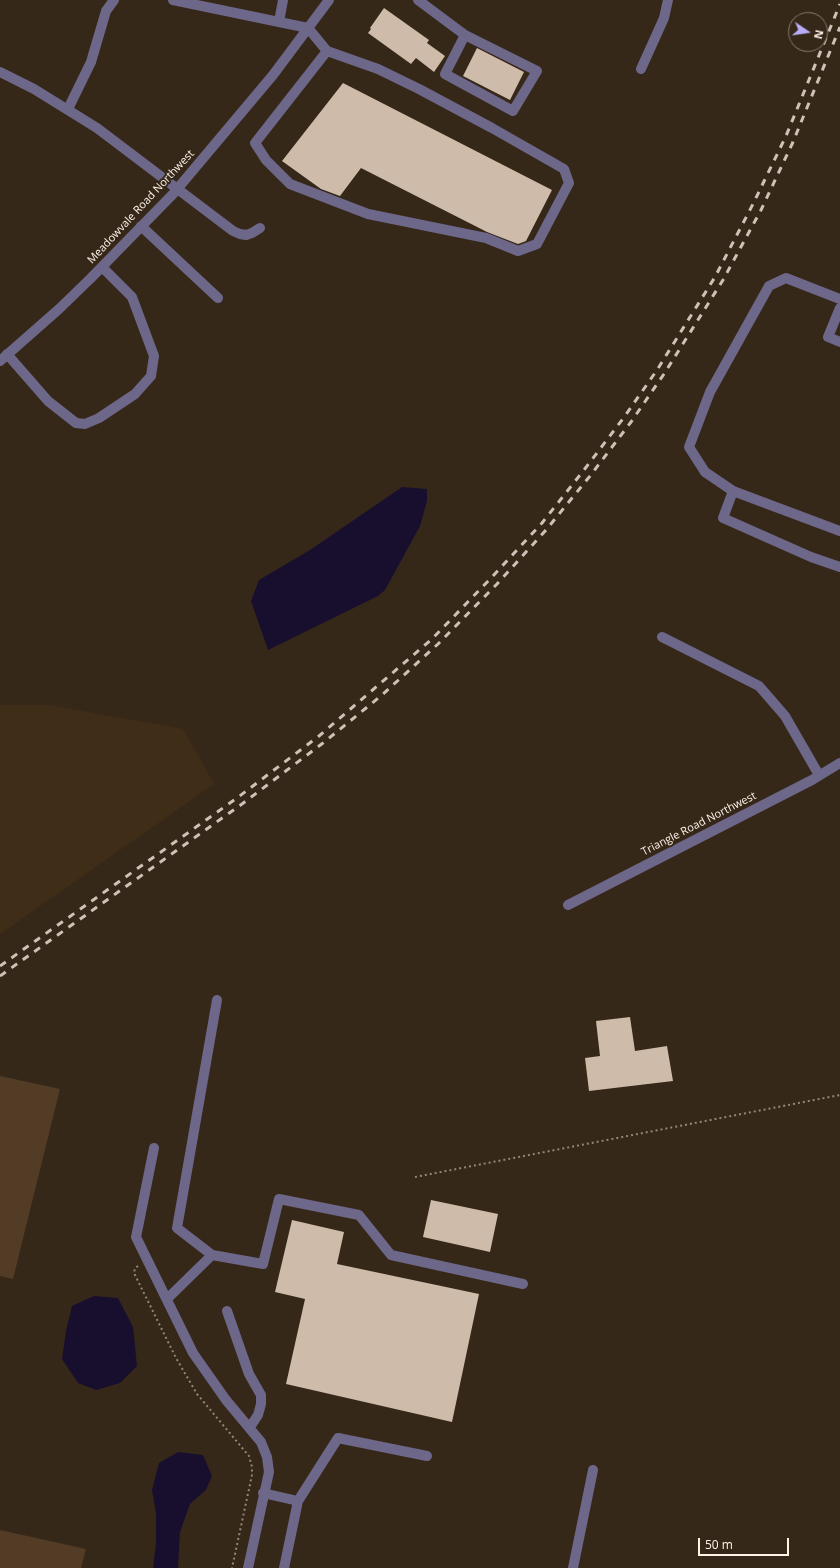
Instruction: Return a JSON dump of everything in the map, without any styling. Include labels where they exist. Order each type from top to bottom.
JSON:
[{"type":"street","points":[[68,109],[91,62],[106,11],[114,0]]},
{"type":"street","points":[[173,0],[308,28],[327,51],[378,69],[419,89],[564,169],[569,182],[537,244],[518,251],[486,238],[368,214],[290,184],[266,160],[255,143],[327,51]]},
{"type":"street","points":[[279,22],[283,0]]},
{"type":"street","name":"Meadowvale Road Northwest","points":[[4,358],[59,309],[102,267],[176,189],[251,102],[329,0]]},
{"type":"street","points":[[418,0],[465,35],[537,71],[513,111],[445,74],[465,35]]},
{"type":"street","points":[[641,69],[664,18],[668,0]]},
{"type":"street","points":[[0,72],[34,89],[68,109],[134,155],[176,189],[240,234],[246,235],[260,228]]},
{"type":"street","points":[[141,226],[218,298]]},
{"type":"street","points":[[4,358],[48,401],[76,423],[85,424],[99,418],[135,394],[151,376],[154,356],[132,297],[102,267]]},
{"type":"street","points":[[840,299],[786,278],[769,286],[710,392],[689,447],[706,472],[733,491],[840,531]]},
{"type":"street","points":[[840,308],[828,337],[840,342]]},
{"type":"street","points":[[733,491],[723,518],[840,567]]},
{"type":"street","points":[[662,637],[759,686],[785,716],[819,775]]},
{"type":"street","name":"Triangle Road Northwest","points":[[568,905],[819,775],[840,762]]},
{"type":"street","points":[[217,1000],[176,1228],[212,1255],[263,1264],[278,1199],[359,1214],[391,1255],[522,1284]]},
{"type":"street","points":[[154,1148],[136,1237],[193,1353],[226,1400],[261,1442],[267,1457],[269,1472],[263,1493],[248,1568]]},
{"type":"street","points":[[166,1299],[212,1255]]},
{"type":"street","points":[[227,1311],[249,1374],[260,1395],[261,1404],[258,1415],[250,1427]]},
{"type":"street","points":[[284,1568],[298,1501],[338,1438],[427,1456]]},
{"type":"street","points":[[573,1568],[593,1470]]},
{"type":"street","points":[[263,1493],[298,1501]]},
{"type":"path","points":[[415,1177],[840,1095]]},
{"type":"path","points":[[147,1260],[135,1268],[134,1273],[176,1358],[197,1394],[249,1456],[252,1467],[252,1475],[232,1568]]},
{"type":"shaded area","points":[[402,487],[427,489],[427,501],[420,526],[385,590],[378,596],[268,650],[251,601],[259,580],[310,550]]},
{"type":"shaded area","points":[[0,705],[48,705],[183,729],[214,784],[0,934]]},
{"type":"shaded area","points":[[0,1076],[60,1089],[13,1279],[0,1276]]},
{"type":"shaded area","points":[[94,1296],[118,1298],[133,1327],[137,1366],[120,1383],[96,1390],[78,1383],[62,1359],[66,1331],[72,1306]]},
{"type":"shaded area","points":[[178,1452],[203,1455],[212,1476],[206,1490],[190,1504],[180,1532],[178,1568],[153,1568],[156,1544],[156,1513],[152,1490],[159,1463]]},
{"type":"shaded area","points":[[0,1530],[86,1549],[81,1568],[0,1568]]},
{"type":"building","points":[[384,8],[429,40],[427,43],[445,56],[434,72],[416,58],[411,64],[368,33]]},
{"type":"building","points":[[477,48],[524,72],[510,100],[463,76]]},
{"type":"building","points":[[343,83],[552,190],[526,241],[518,244],[487,232],[361,168],[340,196],[321,189],[282,161]]},
{"type":"building","points":[[630,1017],[635,1051],[667,1046],[673,1081],[589,1091],[585,1058],[600,1056],[596,1021]]},
{"type":"building","points":[[431,1200],[498,1214],[490,1252],[423,1237]]},
{"type":"building","points":[[292,1220],[344,1232],[337,1264],[479,1294],[452,1422],[286,1384],[305,1299],[275,1292]]},
{"type":"railway","points":[[0,966],[237,798],[319,736],[432,639],[542,523],[625,416],[657,370],[715,277],[786,136],[840,4]]},
{"type":"railway","points":[[0,976],[242,804],[323,743],[382,695],[438,644],[497,584],[546,530],[631,422],[664,374],[723,280],[761,210],[793,142],[840,27]]}]
